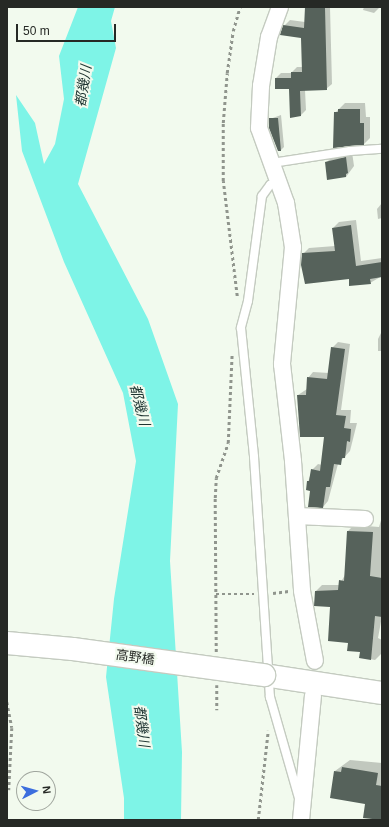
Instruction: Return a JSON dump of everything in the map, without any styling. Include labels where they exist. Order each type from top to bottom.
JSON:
[{"type":"street","points":[[280,7],[269,37],[261,93],[259,128],[286,203],[293,246],[282,364],[298,516],[302,591],[315,661]]},
{"type":"street","points":[[298,516],[365,519]]},
{"type":"street","name":"高野橋","points":[[7,643],[73,649],[266,675],[382,693]]},
{"type":"street","points":[[302,813],[313,696]]},
{"type":"lane","points":[[272,163],[350,151],[382,149]]},
{"type":"lane","points":[[279,182],[270,185],[262,196],[248,300],[241,328],[256,479],[266,675],[270,697],[302,813]]},
{"type":"path","points":[[238,298],[223,181],[223,123],[227,73],[240,7]]},
{"type":"path","points":[[216,656],[216,478],[228,443],[232,349],[241,328]]},
{"type":"path","points":[[266,593],[294,591]]},
{"type":"path","points":[[216,594],[259,594]]},
{"type":"path","points":[[217,679],[217,710]]},
{"type":"path","points":[[7,702],[12,728],[9,790]]},
{"type":"path","points":[[258,820],[268,729]]},
{"type":"water","name":"都幾川","points":[[78,7],[115,7],[111,21],[116,48],[78,184],[148,319],[178,404],[170,561],[182,752],[181,820],[124,820],[124,798],[106,677],[114,599],[136,461],[123,393],[64,262],[22,151],[16,95],[35,123],[44,164],[55,144],[64,99],[59,56]]},
{"type":"building","points":[[305,7],[325,8],[327,90],[300,91],[301,116],[290,118],[289,89],[275,89],[275,78],[291,78],[291,72],[302,72],[301,38],[280,35],[283,25],[304,28]]},
{"type":"building","points":[[338,109],[360,109],[360,123],[364,123],[364,145],[333,148],[334,112],[338,112]]},
{"type":"building","points":[[269,118],[278,118],[281,151],[278,151],[269,128]]},
{"type":"building","points":[[346,157],[348,173],[346,174],[346,177],[327,180],[325,162]]},
{"type":"building","points":[[351,225],[356,266],[382,262],[382,277],[370,279],[371,284],[349,286],[349,279],[305,284],[301,265],[302,253],[335,251],[332,228]]},
{"type":"building","points":[[331,347],[345,349],[336,415],[346,416],[344,428],[351,429],[350,442],[347,441],[345,458],[342,458],[341,465],[334,464],[330,487],[326,487],[323,508],[308,507],[310,491],[306,490],[307,481],[309,481],[311,469],[320,471],[324,437],[300,437],[297,395],[306,395],[307,377],[327,379]]},
{"type":"building","points":[[347,531],[373,532],[370,576],[382,578],[382,617],[375,616],[371,660],[359,658],[360,652],[347,651],[348,643],[328,641],[330,607],[314,606],[315,591],[338,590],[339,580],[344,581]]},
{"type":"building","points":[[342,767],[378,773],[376,785],[382,786],[382,820],[363,818],[365,804],[330,798],[334,771],[341,772]]}]
